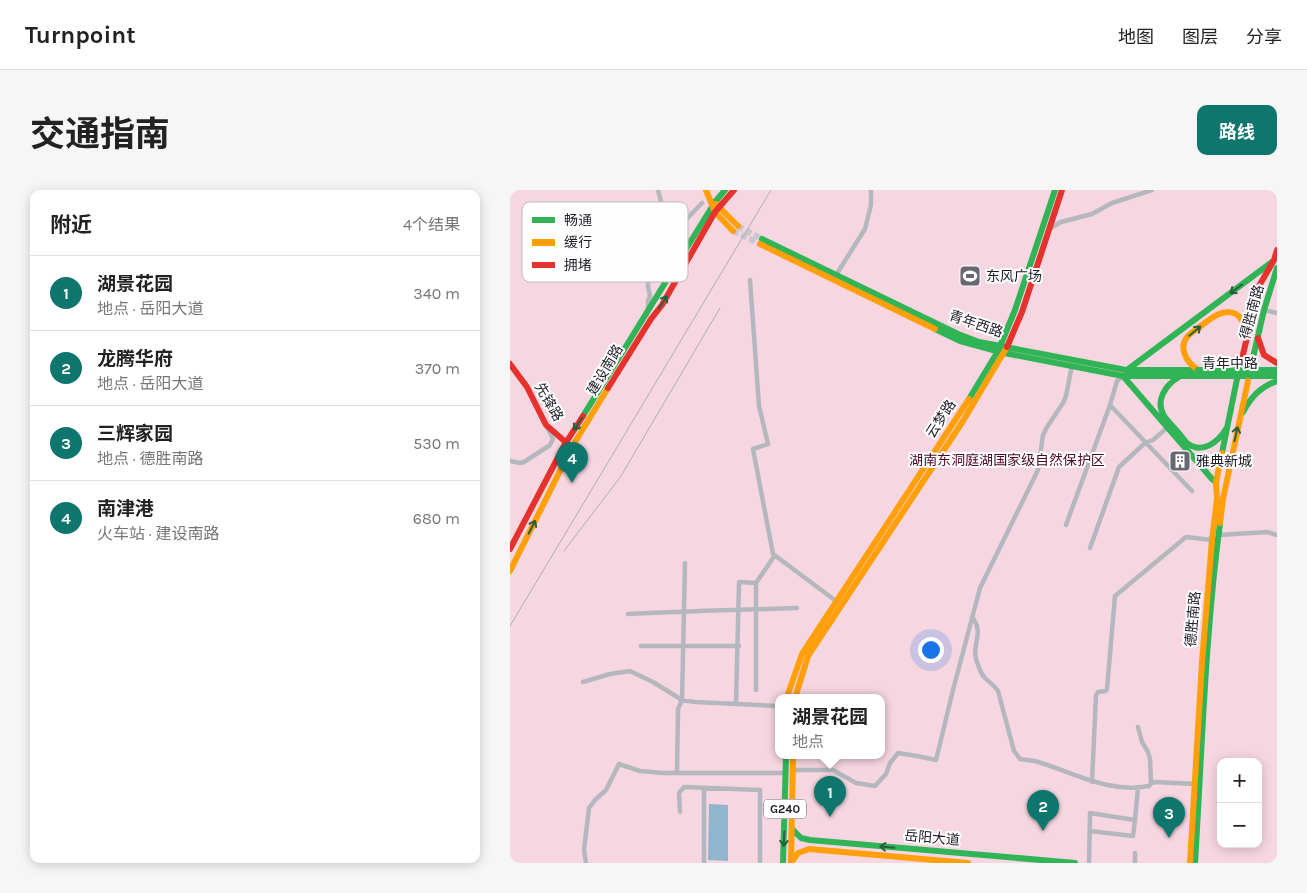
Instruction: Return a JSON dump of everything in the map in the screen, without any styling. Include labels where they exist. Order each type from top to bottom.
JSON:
[{"type":"main road","name":"建设南路","points":[[688,257],[725,190]]},
{"type":"main road","name":"建设南路","points":[[688,249],[715,207],[734,190]]},
{"type":"main road","name":"云梦路","points":[[788,694],[802,654],[1002,350],[1055,190]]},
{"type":"main road","points":[[795,694],[808,656],[963,421],[1002,350],[1022,312],[1062,190]]},
{"type":"main road","points":[[707,193],[715,207],[736,229]]},
{"type":"main road","name":"青年西路","points":[[1182,376],[1125,373],[1072,365],[1002,350],[960,341],[761,242],[836,275],[958,334],[1002,350],[1125,373],[1198,370]]},
{"type":"main road","points":[[1241,363],[1259,286],[1275,260],[1277,250]]},
{"type":"main road","points":[[1216,482],[1167,428],[1125,373],[1275,260]]},
{"type":"main road","name":"得胜南路","points":[[1252,362],[1264,310],[1277,268]]},
{"type":"main road","name":"建设南路","points":[[510,550],[569,445],[667,282]]},
{"type":"main road","name":"建设南路","points":[[510,571],[569,445],[589,421],[674,282]]},
{"type":"main road","points":[[1198,370],[1184,356],[1184,346],[1188,336],[1218,313],[1234,313],[1242,320],[1248,334]]},
{"type":"main road","points":[[1258,338],[1264,355],[1277,363]]},
{"type":"main road","name":"先锋路","points":[[510,364],[527,387],[546,425],[569,445]]},
{"type":"main road","name":"青年中路","points":[[1198,370],[1277,370]]},
{"type":"main road","points":[[1182,376],[1166,387],[1162,393],[1161,407],[1163,415],[1186,441],[1190,445],[1201,447],[1212,445],[1220,439],[1229,424]]},
{"type":"main road","name":"青年中路","points":[[1182,376],[1277,376]]},
{"type":"main road","name":"德胜南路","points":[[1190,863],[1202,662],[1217,498],[1216,482],[1237,379]]},
{"type":"main road","name":"德胜南路","points":[[1195,863],[1207,662],[1218,535],[1223,499],[1248,381]]},
{"type":"main road","points":[[1240,418],[1254,393],[1265,385],[1277,381]]},
{"type":"main road","name":"G240","points":[[787,759],[792,829],[791,863]]},
{"type":"main road","name":"G240","points":[[783,863],[789,772],[792,759]]},
{"type":"main road","name":"岳阳大道","points":[[792,829],[801,838],[810,840],[1075,863]]},
{"type":"main road","name":"岳阳大道","points":[[791,863],[800,852],[809,849],[968,863]]},
{"type":"street","points":[[836,275],[865,229],[871,205],[870,190]]},
{"type":"street","points":[[1049,229],[1062,222],[1092,214],[1112,203],[1152,190]]},
{"type":"street","points":[[688,218],[702,203]]},
{"type":"street","points":[[750,280],[759,406],[768,444],[753,449],[773,554],[836,601]]},
{"type":"street","points":[[648,311],[650,282]]},
{"type":"street","points":[[1264,310],[1277,313]]},
{"type":"street","points":[[586,863],[584,850],[589,808],[606,790],[619,764],[640,771],[677,773],[833,770],[856,783],[875,786],[886,774],[890,763],[898,753],[936,760],[983,581],[1038,470],[1043,435],[1066,396],[1072,365]]},
{"type":"street","points":[[1066,525],[1117,381],[1125,373]]},
{"type":"street","points":[[1110,405],[1145,444],[1192,491]]},
{"type":"street","points":[[510,460],[520,463],[524,462],[550,445],[553,439],[546,425]]},
{"type":"street","points":[[1090,548],[1119,467],[1167,428]]},
{"type":"street","points":[[1218,535],[1267,532],[1277,535]]},
{"type":"street","points":[[1092,782],[1096,695],[1098,692],[1106,691],[1115,596],[1186,537],[1212,540]]},
{"type":"street","points":[[756,690],[756,583],[775,555]]},
{"type":"street","points":[[677,773],[678,710],[682,700],[685,563]]},
{"type":"street","points":[[736,704],[739,646],[739,582],[756,583]]},
{"type":"street","points":[[628,614],[797,608]]},
{"type":"street","points":[[972,618],[977,623],[978,630],[975,656],[977,662],[984,677],[998,691],[1014,751],[1020,759],[1035,761],[1092,782],[1119,788],[1148,786],[1151,783],[1195,784]]},
{"type":"street","points":[[641,646],[739,646]]},
{"type":"street","points":[[583,682],[610,674],[630,671],[653,682],[682,700],[775,706]]},
{"type":"street","points":[[1138,727],[1142,742],[1150,759],[1151,783]]},
{"type":"street","points":[[680,812],[679,793],[684,787],[760,790],[760,863]]},
{"type":"street","points":[[1090,831],[1133,836],[1138,787]]},
{"type":"street","points":[[1135,840],[1138,787]]},
{"type":"street","points":[[704,788],[704,863]]},
{"type":"street","points":[[1089,863],[1090,813],[1134,820]]},
{"type":"street","points":[[1135,863],[1136,853]]},
{"type":"green space","name":"湖南东洞庭湖国家级自然保护区","points":[[510,190],[1277,190],[1277,863],[510,863]]},
{"type":"water","points":[[709,804],[728,805],[728,861],[708,860]]},
{"type":"tunnel","points":[[738,226],[762,239]]},
{"type":"tunnel","points":[[733,231],[760,244]]},
{"type":"railway","points":[[510,626],[771,190]]},
{"type":"railway","points":[[564,551],[621,476],[720,308]]},
{"type":"traffic: fast","points":[[688,246],[715,202],[725,190]]},
{"type":"traffic: fast","points":[[969,399],[998,351],[1015,310],[1055,190]]},
{"type":"traffic: fast","points":[[762,239],[958,334],[979,342],[1126,370],[1198,370]]},
{"type":"traffic: fast","points":[[1127,370],[1272,262]]},
{"type":"traffic: fast","points":[[1252,362],[1264,310],[1277,268]]},
{"type":"traffic: fast","points":[[583,416],[666,282]]},
{"type":"traffic: fast","points":[[935,329],[960,341],[1004,353],[1123,376],[1277,376]]},
{"type":"traffic: fast","points":[[1198,370],[1277,370]]},
{"type":"traffic: fast","points":[[1123,376],[1216,482]]},
{"type":"traffic: fast","points":[[1179,377],[1169,384],[1163,394],[1161,410],[1186,442],[1198,448],[1204,447],[1219,438],[1226,429]]},
{"type":"traffic: fast","points":[[1222,453],[1237,379]]},
{"type":"traffic: fast","points":[[1243,412],[1257,393],[1277,381]]},
{"type":"traffic: fast","points":[[1195,863],[1207,650],[1220,523]]},
{"type":"traffic: fast","points":[[783,863],[786,759]]},
{"type":"traffic: fast","points":[[792,829],[801,838],[810,840],[1075,863]]},
{"type":"traffic: slow","points":[[706,190],[715,212],[733,231]]},
{"type":"traffic: slow","points":[[716,204],[738,226]]},
{"type":"traffic: slow","points":[[760,244],[935,329]]},
{"type":"traffic: slow","points":[[1197,369],[1185,354],[1185,340],[1209,320],[1222,313],[1231,312],[1236,314],[1244,323],[1248,334]]},
{"type":"traffic: slow","points":[[796,694],[808,656],[963,421],[1007,347]]},
{"type":"traffic: slow","points":[[1220,523],[1223,499],[1248,381]]},
{"type":"traffic: slow","points":[[510,571],[572,447],[608,388]]},
{"type":"traffic: slow","points":[[788,694],[802,654],[969,399]]},
{"type":"traffic: slow","points":[[1190,863],[1202,662],[1217,498],[1216,482],[1222,453]]},
{"type":"traffic: slow","points":[[791,863],[793,759]]},
{"type":"traffic: slow","points":[[791,863],[798,853],[809,849],[968,863]]},
{"type":"traffic: jam","points":[[688,259],[715,212],[734,190]]},
{"type":"traffic: jam","points":[[1007,347],[1022,312],[1062,190]]},
{"type":"traffic: jam","points":[[1241,363],[1259,286],[1274,260],[1277,250]]},
{"type":"traffic: jam","points":[[608,388],[675,282]]},
{"type":"traffic: jam","points":[[1258,338],[1264,355],[1277,363]]},
{"type":"traffic: jam","points":[[510,364],[527,387],[546,425],[569,445]]},
{"type":"traffic: jam","points":[[510,549],[565,444],[583,416]]},
{"type":"place","name":"东风广场","points":[[970,276]]},
{"type":"place","name":"雅典新城","points":[[1180,461]]},
{"type":"place","name":"南津港","points":[[572,483]]},
{"type":"place","name":"湖景花园","points":[[830,817]]},
{"type":"place","name":"龙腾华府","points":[[1043,831]]},
{"type":"place","name":"三辉家园","points":[[1169,838]]}]
